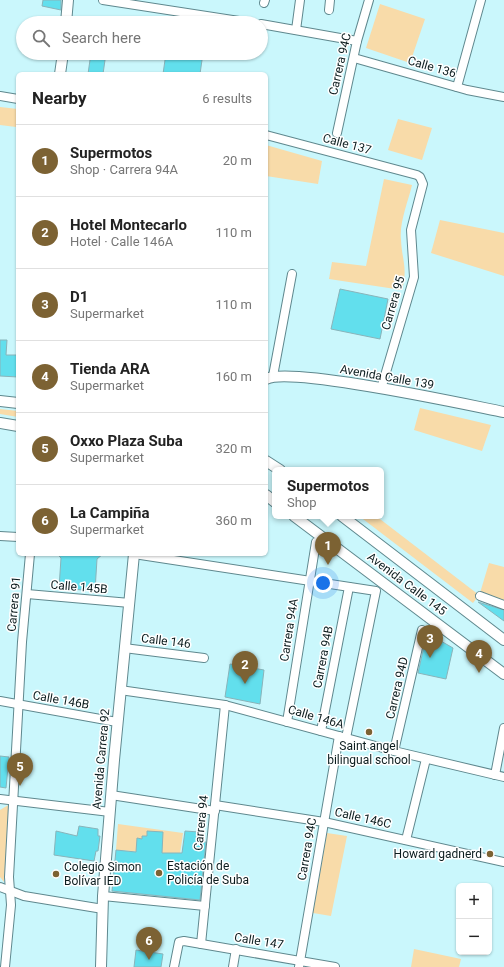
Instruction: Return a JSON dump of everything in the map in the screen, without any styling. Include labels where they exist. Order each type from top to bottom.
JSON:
[{"type":"main road","points":[[67,16],[68,0]]},
{"type":"main road","points":[[60,72],[62,60]]},
{"type":"main road","name":"Avenida Calle 139","points":[[269,377],[299,376],[381,389],[504,412]]},
{"type":"main road","points":[[0,401],[16,403]]},
{"type":"main road","points":[[0,423],[16,426]]},
{"type":"main road","name":"Avenida Calle 145","points":[[298,519],[504,674]]},
{"type":"main road","name":"Avenida Calle 145","points":[[346,519],[504,640]]},
{"type":"main road","name":"Avenida Carrera 92","points":[[101,967],[103,896],[111,795],[134,556]]},
{"type":"street","points":[[102,0],[206,16]]},
{"type":"street","points":[[296,30],[300,0]]},
{"type":"street","points":[[329,10],[330,0]]},
{"type":"street","name":"Carrera 94C","points":[[337,133],[357,42],[369,0]]},
{"type":"street","points":[[457,87],[481,0]]},
{"type":"street","points":[[268,25],[357,42]]},
{"type":"street","name":"Calle 136","points":[[354,58],[457,87],[504,97]]},
{"type":"street","points":[[0,96],[16,99]]},
{"type":"street","name":"Calle 137","points":[[268,136],[420,177]]},
{"type":"street","name":"Carrera 95","points":[[381,389],[414,277],[411,230],[423,184],[420,177]]},
{"type":"street","points":[[269,377],[292,274]]},
{"type":"street","points":[[0,536],[16,537]]},
{"type":"street","name":"Carrera 94A","points":[[287,722],[316,542]]},
{"type":"street","name":"Carrera 91","points":[[5,967],[11,905],[9,877],[26,594],[30,556]]},
{"type":"street","points":[[147,556],[348,587]]},
{"type":"street","name":"Carrera 94C","points":[[299,963],[324,822],[376,591],[348,587]]},
{"type":"street","name":"Carrera 94B","points":[[321,731],[348,587]]},
{"type":"street","name":"Calle 145B","points":[[26,594],[130,603]]},
{"type":"street","points":[[480,596],[504,605]]},
{"type":"street","name":"Carrera 94D","points":[[394,751],[422,630]]},
{"type":"street","name":"Calle 146","points":[[124,648],[204,658]]},
{"type":"street","name":"Calle 146A","points":[[120,690],[225,705],[394,751],[504,777]]},
{"type":"street","name":"Calle 146B","points":[[0,701],[20,706],[117,722]]},
{"type":"street","name":"Carrera 94","points":[[201,944],[225,705]]},
{"type":"street","points":[[495,775],[504,728]]},
{"type":"street","points":[[406,840],[426,759]]},
{"type":"street","name":"Calle 146C","points":[[111,795],[324,822],[504,862]]},
{"type":"street","points":[[0,799],[110,812]]},
{"type":"street","points":[[0,887],[24,896],[103,909]]},
{"type":"street","points":[[103,896],[205,906]]},
{"type":"street","name":"Calle 147","points":[[174,967],[179,942],[184,941],[236,949],[299,963],[335,967]]},
{"type":"street","points":[[233,967],[236,949]]},
{"type":"shaded area","points":[[380,4],[425,19],[410,63],[366,48]]},
{"type":"shaded area","points":[[0,107],[16,109],[16,127],[0,125]]},
{"type":"shaded area","points":[[398,119],[432,128],[422,160],[388,150]]},
{"type":"shaded area","points":[[268,146],[322,161],[318,184],[268,176]]},
{"type":"shaded area","points":[[384,179],[412,185],[401,227],[401,240],[405,270],[402,290],[329,279],[332,262],[366,266]]},
{"type":"shaded area","points":[[440,220],[504,233],[504,276],[431,253]]},
{"type":"shaded area","points":[[420,408],[491,425],[482,451],[414,430]]},
{"type":"shaded area","points":[[0,409],[16,411],[16,417],[0,414]]},
{"type":"shaded area","points":[[363,519],[380,519],[479,595],[473,603]]},
{"type":"shaded area","points":[[489,563],[504,567],[504,600],[480,593]]},
{"type":"shaded area","points":[[10,804],[4,882],[0,877],[0,810]]},
{"type":"shaded area","points":[[118,824],[183,833],[180,854],[116,850]]},
{"type":"shaded area","points":[[327,833],[347,836],[331,916],[313,913]]},
{"type":"shaded area","points":[[414,949],[461,959],[459,967],[411,967]]},
{"type":"building","points":[[43,0],[61,0],[61,10],[42,6]]},
{"type":"building","points":[[90,60],[105,60],[103,72],[88,72]]},
{"type":"building","points":[[165,60],[202,60],[200,72],[163,72]]},
{"type":"building","points":[[340,289],[388,299],[380,339],[331,329]]},
{"type":"building","points":[[0,340],[7,340],[6,355],[16,355],[16,377],[0,376]]},
{"type":"building","points":[[59,556],[101,556],[97,559],[95,591],[59,588],[61,558]]},
{"type":"building","points":[[478,602],[504,610],[504,621]]},
{"type":"building","points":[[427,633],[453,648],[446,679],[418,673]]},
{"type":"building","points":[[230,664],[264,670],[260,704],[225,697]]},
{"type":"building","points":[[0,756],[9,757],[6,788],[0,787]]},
{"type":"building","points":[[79,826],[98,829],[98,836],[100,836],[98,851],[96,851],[94,861],[54,855],[56,831],[77,836]]},
{"type":"building","name":"Estación de Policía de Suba","points":[[147,831],[163,832],[162,853],[182,853],[185,831],[199,832],[198,842],[206,842],[200,900],[112,891],[116,850],[136,852],[137,838],[142,839],[142,836],[147,836]]},
{"type":"building","points":[[136,950],[163,954],[161,967],[134,967]]},
{"type":"place","name":"Supermotos","points":[[328,565]]},
{"type":"place","name":"D1","points":[[430,658]]},
{"type":"place","name":"Tienda ARA","points":[[479,673]]},
{"type":"place","name":"Hotel Montecarlo","points":[[245,684]]},
{"type":"place","name":"Saint angel bilingual school","points":[[369,732]]},
{"type":"place","name":"Oxxo Plaza Suba","points":[[20,786]]},
{"type":"place","name":"Howard gadnerd","points":[[490,854]]},
{"type":"place","name":"Estación de Policía de Suba","points":[[159,873]]},
{"type":"place","name":"Colegio Simon Bolívar IED","points":[[56,874]]},
{"type":"place","name":"La Campiña","points":[[149,960]]}]
